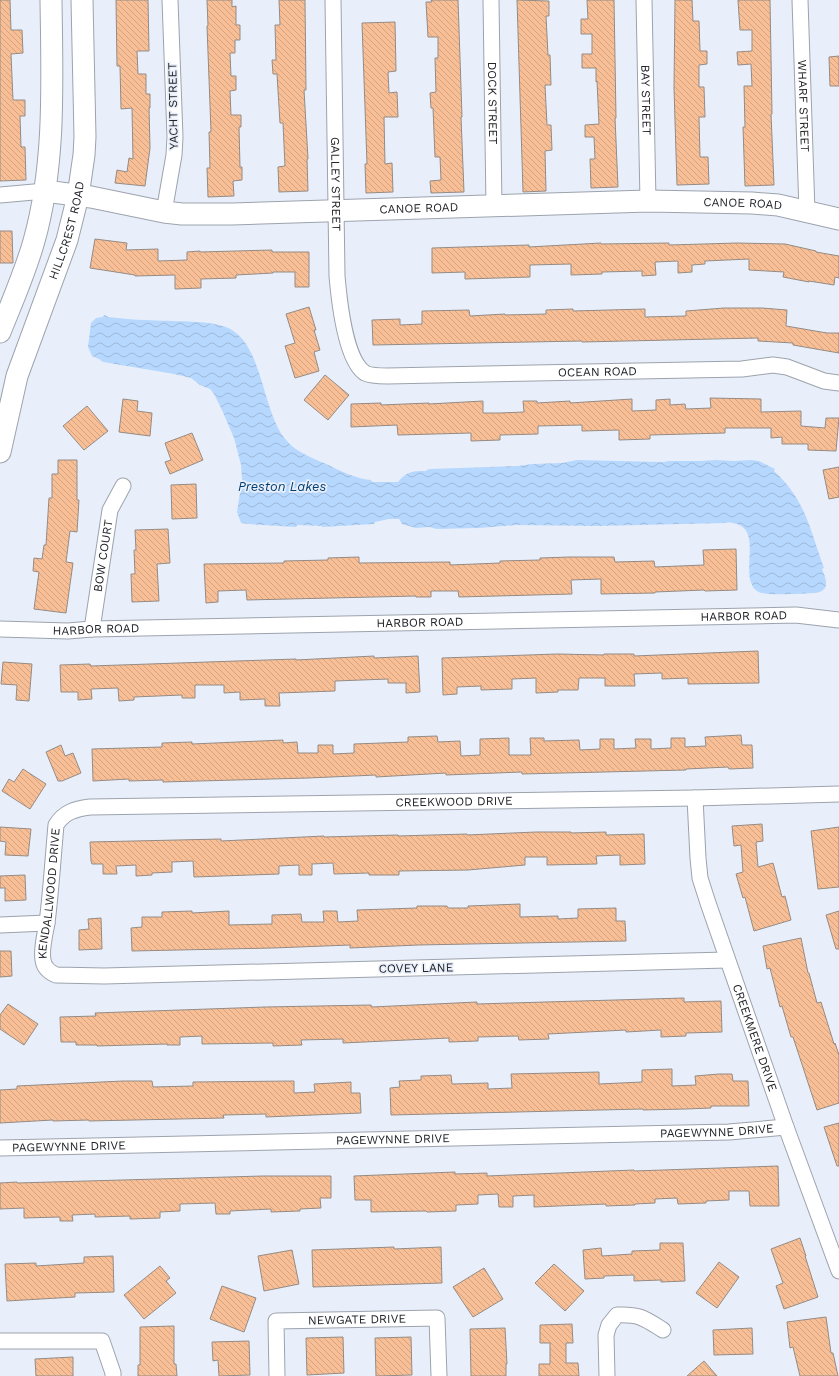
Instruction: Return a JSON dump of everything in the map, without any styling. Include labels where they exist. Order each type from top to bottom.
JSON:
[{"type":"main road","points":[[0,332],[25,270],[34,240],[45,191],[52,103],[50,0]]},
{"type":"main road","name":"HILLCREST ROAD","points":[[0,452],[8,372],[67,240],[78,196],[85,137],[82,0]]},
{"type":"main road","name":"CANOE ROAD","points":[[45,191],[91,197],[164,212],[182,214],[232,214],[648,201],[778,205],[839,219]]},
{"type":"street","name":"YACHT STREET","points":[[164,212],[174,155],[175,137],[170,0]]},
{"type":"street","name":"GALLEY STREET","points":[[333,0],[337,276],[339,298],[348,341],[357,366]]},
{"type":"street","name":"DOCK STREET","points":[[491,0],[494,206]]},
{"type":"street","name":"BAY STREET","points":[[644,0],[648,201]]},
{"type":"street","name":"WHARF STREET","points":[[800,0],[807,212]]},
{"type":"street","name":"CANOE ROAD","points":[[0,195],[45,191]]},
{"type":"street","name":"OCEAN ROAD","points":[[357,366],[366,374],[387,376],[742,369],[773,365],[787,367],[824,381],[839,383]]},
{"type":"street","name":"BOW COURT","points":[[92,628],[110,510],[123,486]]},
{"type":"street","name":"HARBOR ROAD","points":[[0,629],[68,631],[92,628],[796,616],[839,620]]},
{"type":"street","name":"CREEKWOOD DRIVE","points":[[69,812],[75,809],[90,807],[695,798],[839,794]]},
{"type":"street","name":"CREEKMERE DRIVE","points":[[695,798],[700,878],[727,960],[786,1127],[839,1270]]},
{"type":"street","name":"KENDALLWOOD DRIVE","points":[[69,812],[60,819],[56,825],[47,923],[42,953],[43,962],[46,968],[56,976],[104,976]]},
{"type":"street","points":[[0,925],[47,923]]},
{"type":"street","name":"COVEY LANE","points":[[104,976],[727,960]]},
{"type":"street","name":"PAGEWYNNE DRIVE","points":[[0,1148],[729,1132],[786,1127]]},
{"type":"street","points":[[607,1376],[606,1335],[609,1325],[617,1316],[642,1316],[663,1330]]},
{"type":"street","name":"NEWGATE DRIVE","points":[[278,1376],[276,1321],[437,1318],[439,1376]]},
{"type":"street","points":[[0,1340],[102,1340],[113,1376]]},
{"type":"water","name":"Preston Lakes","points":[[105,315],[108,317],[132,319],[215,324],[232,330],[243,339],[251,352],[272,415],[287,441],[300,452],[310,457],[348,474],[371,480],[372,482],[398,482],[410,472],[426,471],[429,469],[518,466],[562,463],[577,460],[664,462],[716,460],[759,461],[775,469],[774,471],[785,482],[800,504],[806,516],[824,568],[822,569],[826,580],[826,587],[821,592],[816,593],[768,594],[757,591],[752,584],[750,576],[750,545],[748,536],[745,529],[737,524],[731,523],[597,526],[516,525],[437,529],[429,527],[416,528],[402,524],[399,519],[389,519],[375,522],[374,524],[322,527],[297,525],[296,527],[241,523],[237,512],[242,480],[241,465],[234,438],[214,394],[210,389],[200,385],[191,378],[103,362],[92,356],[88,347],[91,323],[96,318],[103,317]]},
{"type":"building","points":[[0,0],[10,0],[11,30],[22,30],[23,53],[11,54],[13,100],[25,100],[25,116],[20,116],[21,147],[25,147],[26,180],[0,181]]},
{"type":"building","points":[[116,0],[148,0],[149,51],[137,51],[138,74],[146,74],[146,94],[150,94],[150,148],[145,186],[115,183],[117,170],[127,172],[129,158],[133,159],[132,108],[121,109],[120,66],[117,66]]},
{"type":"building","points":[[207,0],[232,0],[232,7],[236,6],[236,25],[240,25],[240,40],[235,40],[235,53],[230,53],[231,76],[236,76],[236,90],[230,91],[231,115],[241,115],[241,127],[239,127],[240,167],[242,167],[242,180],[233,181],[234,196],[208,197],[207,168],[210,168],[209,132],[211,132]]},
{"type":"building","points":[[279,0],[305,0],[306,90],[304,90],[308,159],[308,191],[279,192],[278,167],[285,166],[283,123],[280,123],[277,74],[273,74],[272,60],[276,60],[275,25],[280,25]]},
{"type":"building","points":[[431,0],[458,0],[464,192],[431,193],[430,181],[441,180],[440,157],[435,157],[433,108],[431,108],[430,93],[436,92],[435,58],[438,58],[438,37],[428,37],[426,2],[432,2]]},
{"type":"building","points":[[517,0],[549,1],[549,16],[546,16],[551,85],[545,85],[547,125],[551,125],[552,150],[545,151],[546,191],[523,192]]},
{"type":"building","points":[[587,0],[614,0],[615,118],[618,187],[591,188],[590,159],[595,159],[594,137],[585,137],[585,125],[599,124],[596,68],[582,68],[582,54],[592,54],[592,34],[581,34],[581,19],[588,19]]},
{"type":"building","points":[[675,0],[692,0],[693,21],[699,21],[700,51],[707,51],[707,64],[699,65],[699,87],[704,87],[705,117],[699,117],[700,157],[708,157],[709,184],[677,185],[674,88]]},
{"type":"building","points":[[738,0],[770,0],[771,114],[774,185],[745,186],[743,127],[745,127],[744,86],[752,86],[751,64],[738,65],[737,52],[752,51],[752,30],[740,30]]},
{"type":"building","points":[[395,22],[396,71],[388,72],[389,93],[397,92],[398,117],[384,117],[385,164],[392,163],[393,192],[366,193],[365,164],[367,164],[362,23]]},
{"type":"building","points":[[839,56],[839,86],[830,86],[829,57]]},
{"type":"building","points":[[0,231],[12,231],[13,263],[0,263]]},
{"type":"building","points":[[95,239],[127,243],[126,250],[158,249],[158,261],[187,260],[187,252],[200,251],[272,250],[272,252],[309,252],[309,287],[295,287],[295,272],[273,272],[236,275],[236,278],[201,279],[201,288],[175,289],[175,275],[135,276],[90,268]]},
{"type":"building","points":[[601,243],[669,243],[669,245],[737,243],[785,244],[839,256],[839,278],[835,277],[834,285],[783,277],[784,272],[749,270],[749,259],[705,261],[705,264],[692,265],[692,272],[678,273],[678,261],[655,262],[656,275],[642,276],[642,271],[602,272],[602,274],[571,275],[571,264],[530,265],[530,277],[465,279],[465,272],[432,273],[432,248],[529,245],[529,247]]},
{"type":"building","points":[[309,307],[320,350],[314,352],[319,371],[295,378],[285,346],[295,343],[286,314]]},
{"type":"building","points":[[724,308],[762,308],[787,310],[786,326],[827,333],[839,333],[839,353],[793,345],[793,343],[758,341],[758,338],[373,345],[372,320],[400,319],[400,325],[422,324],[422,311],[469,310],[470,316],[546,314],[546,310],[573,309],[573,311],[645,309],[645,317],[686,316],[686,311]]},
{"type":"building","points":[[325,375],[349,395],[328,420],[304,400]]},
{"type":"building","points":[[710,398],[761,399],[761,412],[801,411],[801,426],[825,428],[826,418],[839,418],[836,451],[808,450],[808,444],[782,444],[782,437],[771,438],[771,428],[725,428],[725,433],[650,435],[650,439],[619,440],[619,430],[582,431],[582,425],[538,426],[538,434],[500,435],[500,440],[471,441],[471,433],[398,435],[397,425],[351,427],[351,404],[429,404],[483,401],[483,413],[500,413],[524,412],[523,401],[537,401],[537,403],[570,401],[570,403],[632,399],[632,411],[656,410],[656,400],[670,399],[670,405],[685,404],[686,409],[711,408]]},
{"type":"building","points":[[123,399],[138,401],[137,411],[152,413],[150,436],[119,432]]},
{"type":"building","points":[[87,406],[108,431],[84,450],[63,426]]},
{"type":"building","points":[[192,433],[203,460],[170,474],[165,462],[171,460],[165,443]]},
{"type":"building","points":[[58,460],[77,460],[77,500],[79,500],[77,532],[70,531],[66,562],[73,563],[66,613],[34,609],[39,572],[33,571],[34,558],[42,559],[44,545],[46,545],[49,498],[52,498],[52,474],[58,474]]},
{"type":"building","points":[[839,467],[839,497],[829,499],[823,470]]},
{"type":"building","points":[[196,484],[197,518],[172,519],[171,485]]},
{"type":"building","points":[[168,529],[170,563],[157,564],[159,601],[132,602],[131,574],[135,574],[135,530]]},
{"type":"building","points":[[736,549],[737,590],[601,594],[601,579],[571,580],[572,594],[459,597],[458,591],[431,591],[431,597],[416,596],[247,600],[246,590],[218,591],[218,602],[206,603],[204,564],[284,563],[284,561],[328,560],[328,558],[359,557],[359,563],[450,562],[450,565],[500,563],[500,561],[540,560],[540,558],[614,557],[615,562],[654,561],[655,567],[704,565],[703,550]]},
{"type":"building","points":[[758,651],[759,683],[688,684],[688,678],[662,679],[662,673],[634,674],[635,686],[605,686],[605,678],[579,678],[578,690],[558,690],[558,692],[536,693],[536,678],[512,679],[512,689],[481,690],[481,686],[457,687],[457,694],[443,695],[442,658],[557,654],[634,654],[634,656]]},
{"type":"building","points":[[374,656],[374,658],[418,656],[420,692],[406,693],[406,683],[388,683],[388,679],[335,681],[335,691],[279,693],[280,706],[265,706],[265,699],[240,700],[240,692],[224,693],[224,685],[195,685],[195,698],[182,698],[182,695],[134,697],[134,700],[119,701],[118,688],[91,689],[92,699],[78,700],[78,692],[61,692],[60,665],[90,664],[91,666],[296,660]]},
{"type":"building","points":[[3,662],[32,664],[29,701],[16,700],[17,685],[1,684]]},
{"type":"building","points":[[741,735],[742,745],[752,745],[753,768],[729,769],[728,767],[686,770],[522,774],[522,772],[446,775],[446,773],[376,777],[376,775],[163,782],[163,780],[129,781],[129,779],[93,781],[92,749],[162,747],[162,743],[192,742],[192,744],[283,740],[283,743],[297,742],[298,753],[318,753],[318,745],[333,745],[333,754],[354,753],[354,744],[408,742],[408,737],[437,736],[438,742],[460,741],[461,756],[480,755],[480,739],[509,738],[509,755],[531,755],[530,738],[544,738],[544,741],[579,740],[580,750],[600,749],[600,739],[614,739],[614,749],[636,748],[635,739],[651,739],[651,749],[671,748],[671,738],[685,738],[685,747],[706,746],[705,737]]},
{"type":"building","points":[[61,745],[65,756],[73,753],[81,773],[62,781],[58,781],[46,752]]},
{"type":"building","points":[[23,769],[46,784],[30,809],[2,791],[9,779],[14,782]]},
{"type":"building","points":[[762,824],[763,841],[756,842],[758,867],[773,863],[782,897],[785,896],[791,920],[754,931],[745,897],[743,898],[736,874],[743,872],[741,845],[734,846],[732,826]]},
{"type":"building","points":[[0,827],[31,829],[28,856],[5,855],[6,842],[0,841]]},
{"type":"building","points":[[839,827],[839,887],[818,889],[811,831]]},
{"type":"building","points":[[536,832],[606,832],[606,835],[644,834],[645,864],[620,865],[620,855],[596,856],[597,864],[547,865],[547,857],[525,857],[525,865],[468,870],[399,871],[399,875],[369,875],[369,873],[334,874],[333,863],[312,864],[312,875],[299,875],[299,865],[279,866],[279,874],[194,877],[193,861],[172,862],[172,872],[152,873],[152,875],[136,876],[136,865],[116,866],[117,874],[103,874],[103,864],[92,864],[90,842],[221,839],[221,841],[324,836],[467,835]]},
{"type":"building","points":[[25,875],[26,900],[5,901],[5,888],[0,888],[0,876]]},
{"type":"building","points":[[520,904],[520,917],[558,916],[558,919],[578,918],[578,909],[616,908],[616,921],[625,921],[626,941],[418,945],[350,948],[350,945],[132,951],[131,928],[142,927],[142,917],[162,917],[162,912],[192,911],[192,913],[229,911],[229,925],[272,924],[272,915],[301,914],[302,922],[324,922],[323,911],[337,911],[338,922],[358,921],[357,910],[417,908],[417,906],[468,908],[468,906]]},
{"type":"building","points":[[839,911],[839,949],[836,949],[826,915]]},
{"type":"building","points":[[101,918],[102,949],[79,950],[79,930],[89,929],[88,919]]},
{"type":"building","points":[[801,938],[808,973],[817,1003],[821,1002],[839,1055],[839,1103],[817,1110],[793,1037],[791,1037],[782,1006],[780,1007],[770,968],[767,969],[763,946]]},
{"type":"building","points":[[0,951],[11,951],[12,976],[0,977]]},
{"type":"building","points":[[684,998],[684,1002],[721,1001],[722,1032],[686,1033],[686,1036],[661,1037],[661,1030],[626,1032],[626,1030],[548,1034],[549,1039],[519,1040],[518,1036],[478,1037],[478,1041],[449,1042],[449,1038],[343,1043],[343,1039],[301,1040],[302,1045],[273,1046],[273,1043],[202,1044],[202,1036],[180,1037],[180,1045],[97,1046],[76,1045],[76,1042],[61,1042],[60,1017],[96,1016],[95,1013],[265,1007],[371,1005],[372,1007],[477,1002],[477,1004]]},
{"type":"building","points":[[8,1004],[38,1024],[24,1045],[0,1029],[0,1015]]},
{"type":"building","points":[[672,1069],[672,1086],[696,1085],[695,1076],[719,1074],[732,1074],[733,1081],[748,1081],[749,1106],[711,1106],[711,1108],[686,1109],[391,1115],[390,1088],[400,1087],[399,1081],[421,1080],[421,1076],[451,1075],[452,1084],[488,1083],[488,1089],[512,1088],[511,1074],[599,1072],[599,1084],[642,1082],[642,1070]]},
{"type":"building","points":[[152,1081],[153,1087],[193,1086],[193,1082],[294,1081],[294,1093],[315,1092],[314,1084],[351,1082],[351,1093],[360,1093],[361,1113],[266,1117],[266,1114],[223,1115],[224,1118],[89,1121],[53,1120],[0,1123],[0,1090],[17,1089],[17,1086]]},
{"type":"building","points":[[839,1123],[839,1166],[837,1166],[824,1127]]},
{"type":"building","points":[[778,1166],[779,1206],[750,1206],[749,1191],[729,1191],[729,1200],[706,1201],[706,1203],[678,1204],[677,1198],[655,1199],[655,1203],[606,1206],[606,1204],[534,1207],[534,1195],[513,1196],[513,1207],[499,1207],[498,1194],[478,1195],[478,1204],[456,1205],[456,1211],[427,1212],[371,1212],[371,1200],[355,1200],[354,1176],[455,1172],[455,1174],[487,1173],[487,1176]]},
{"type":"building","points":[[263,1176],[331,1176],[331,1198],[320,1198],[321,1208],[300,1209],[300,1211],[271,1212],[271,1209],[230,1211],[230,1214],[216,1214],[215,1203],[180,1204],[180,1211],[160,1212],[160,1218],[130,1219],[130,1216],[95,1217],[95,1214],[72,1215],[73,1221],[60,1221],[60,1217],[24,1218],[24,1208],[0,1209],[0,1183]]},
{"type":"building","points":[[800,1238],[818,1297],[784,1309],[776,1286],[783,1283],[771,1249]]},
{"type":"building","points":[[660,1243],[683,1243],[685,1281],[634,1281],[634,1275],[604,1276],[604,1278],[585,1279],[583,1250],[601,1248],[602,1256],[632,1254],[632,1251],[660,1250]]},
{"type":"building","points":[[394,1247],[394,1249],[441,1247],[442,1283],[313,1287],[312,1250]]},
{"type":"building","points":[[292,1250],[299,1284],[264,1291],[258,1256]]},
{"type":"building","points":[[113,1256],[114,1292],[75,1293],[75,1297],[7,1301],[5,1264],[36,1263],[36,1266],[84,1263],[84,1257]]},
{"type":"building","points":[[719,1262],[739,1277],[717,1308],[696,1293]]},
{"type":"building","points":[[554,1264],[584,1291],[565,1311],[535,1283]]},
{"type":"building","points":[[160,1266],[170,1278],[166,1281],[176,1293],[144,1319],[124,1295]]},
{"type":"building","points":[[484,1268],[503,1299],[473,1317],[453,1287]]},
{"type":"building","points":[[222,1286],[256,1298],[244,1332],[210,1319]]},
{"type":"building","points":[[826,1317],[831,1353],[833,1353],[838,1376],[800,1376],[793,1347],[790,1348],[787,1322]]},
{"type":"building","points":[[572,1324],[573,1343],[566,1343],[566,1363],[578,1363],[579,1376],[539,1376],[539,1364],[550,1364],[550,1343],[540,1343],[540,1325]]},
{"type":"building","points":[[174,1326],[174,1364],[176,1364],[177,1376],[138,1376],[138,1365],[140,1365],[140,1327]]},
{"type":"building","points":[[505,1328],[507,1364],[506,1376],[471,1376],[470,1329]]},
{"type":"building","points":[[752,1328],[753,1354],[714,1355],[713,1330]]},
{"type":"building","points":[[343,1337],[344,1373],[307,1375],[306,1338]]},
{"type":"building","points":[[411,1337],[412,1375],[376,1376],[375,1338]]},
{"type":"building","points":[[249,1341],[250,1375],[219,1376],[218,1360],[213,1361],[212,1342]]},
{"type":"building","points":[[73,1357],[73,1376],[36,1376],[35,1359]]},
{"type":"building","points":[[704,1361],[717,1376],[687,1376]]}]
